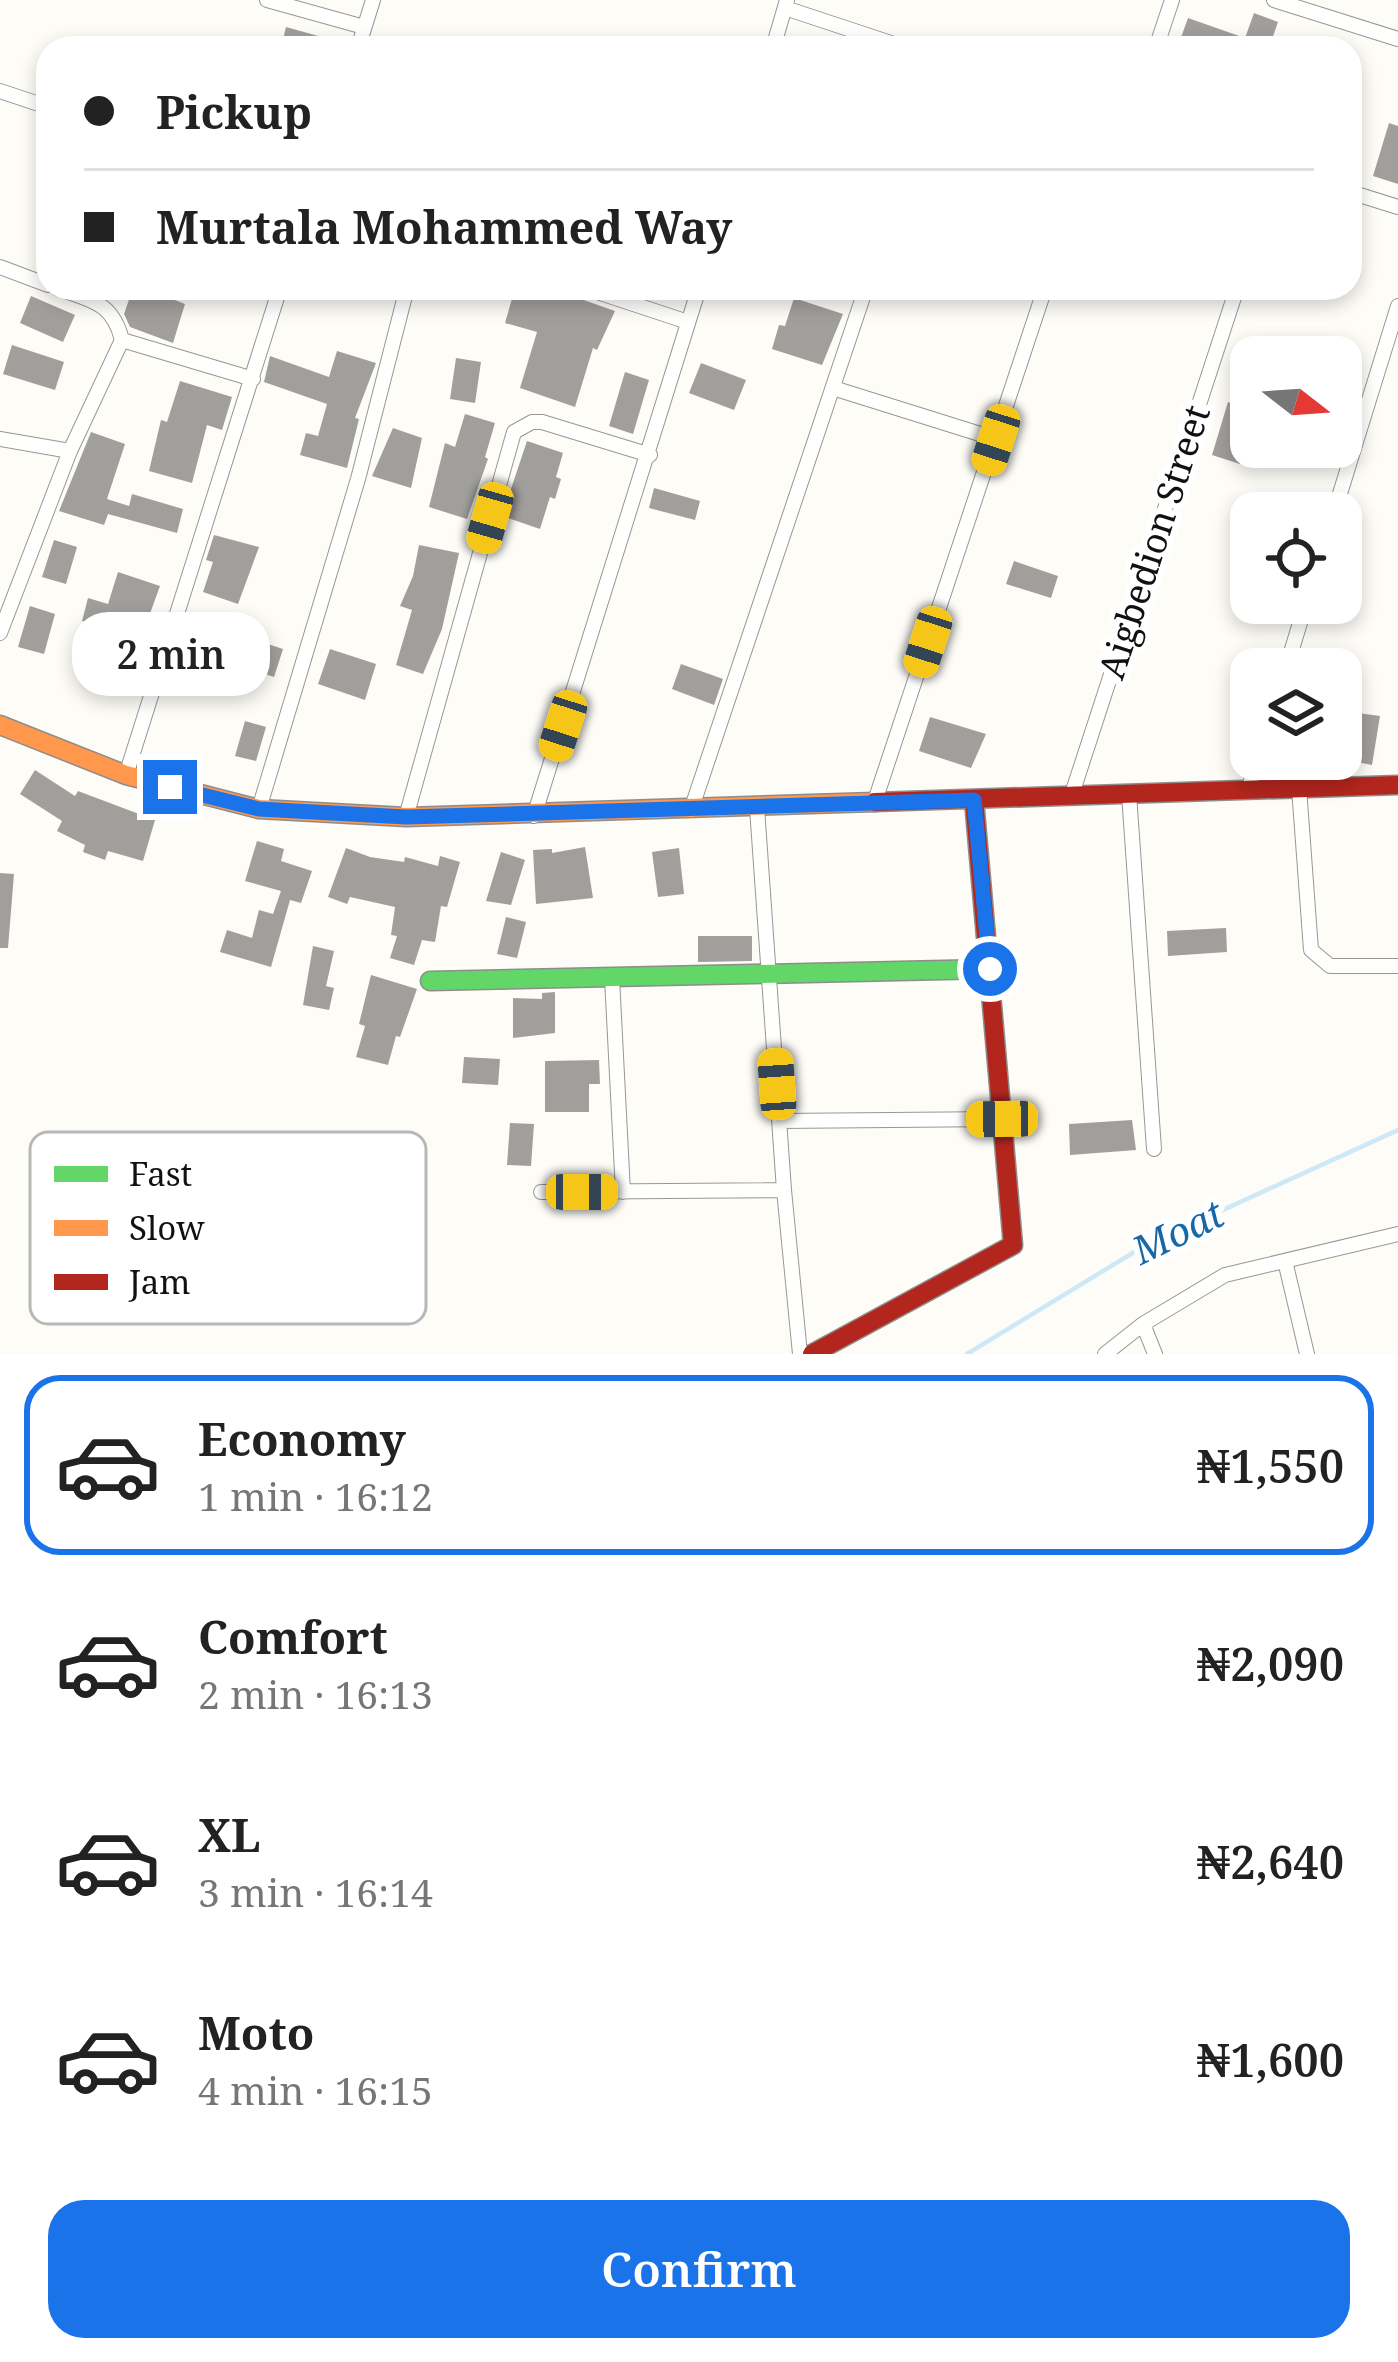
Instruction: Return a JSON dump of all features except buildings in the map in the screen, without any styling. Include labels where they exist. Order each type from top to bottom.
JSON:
[{"type":"street","points":[[267,0],[364,27]]},
{"type":"street","points":[[361,36],[373,0]]},
{"type":"street","points":[[1160,36],[1172,0]]},
{"type":"street","points":[[1274,0],[1398,39]]},
{"type":"street","points":[[776,36],[786,4],[873,36]]},
{"type":"street","points":[[0,91],[36,103]]},
{"type":"street","points":[[1362,195],[1398,207]]},
{"type":"street","points":[[0,267],[36,280]]},
{"type":"street","points":[[0,633],[70,452],[122,340],[117,320],[104,306],[88,300]]},
{"type":"street","points":[[126,775],[276,300]]},
{"type":"street","points":[[259,809],[358,479],[404,300]]},
{"type":"street","points":[[621,300],[688,322]]},
{"type":"street","points":[[534,816],[695,300]]},
{"type":"street","points":[[691,810],[862,300]]},
{"type":"street","points":[[874,804],[1042,300]]},
{"type":"street","name":"Aigbedion Street","points":[[1071,796],[1234,300]]},
{"type":"street","points":[[1340,492],[1398,306]]},
{"type":"street","points":[[122,340],[253,379]]},
{"type":"street","points":[[833,388],[996,440]]},
{"type":"street","points":[[406,817],[514,432],[532,422],[556,424],[650,454]]},
{"type":"street","points":[[0,440],[70,452]]},
{"type":"street","points":[[0,724],[126,775],[259,809],[406,817],[1398,785]]},
{"type":"street","points":[[1248,790],[1251,780]]},
{"type":"street","points":[[1299,788],[1310,950],[1330,966],[1398,966]]},
{"type":"street","points":[[1129,794],[1154,1149]]},
{"type":"street","points":[[812,1354],[1013,1245],[974,800]]},
{"type":"street","points":[[757,808],[800,1354]]},
{"type":"street","points":[[430,981],[990,969]]},
{"type":"street","points":[[612,978],[622,1192]]},
{"type":"street","points":[[779,1121],[1002,1119]]},
{"type":"street","points":[[541,1192],[784,1190]]},
{"type":"street","points":[[1105,1354],[1143,1324],[1225,1275],[1398,1234]]},
{"type":"street","points":[[1285,1261],[1307,1354]]},
{"type":"street","points":[[1143,1324],[1155,1354]]},
{"type":"waterway","name":"Moat","points":[[967,1354],[1144,1246],[1398,1130]]},
{"type":"traffic: fast","points":[[430,981],[990,969]]},
{"type":"traffic: slow","points":[[0,725],[126,775],[259,809],[406,817],[875,802]]},
{"type":"traffic: jam","points":[[875,802],[1398,785]]},
{"type":"traffic: jam","points":[[812,1354],[1013,1245],[974,800]]},
{"type":"route","points":[[170,787],[259,809],[406,817],[974,800],[990,969]]}]
